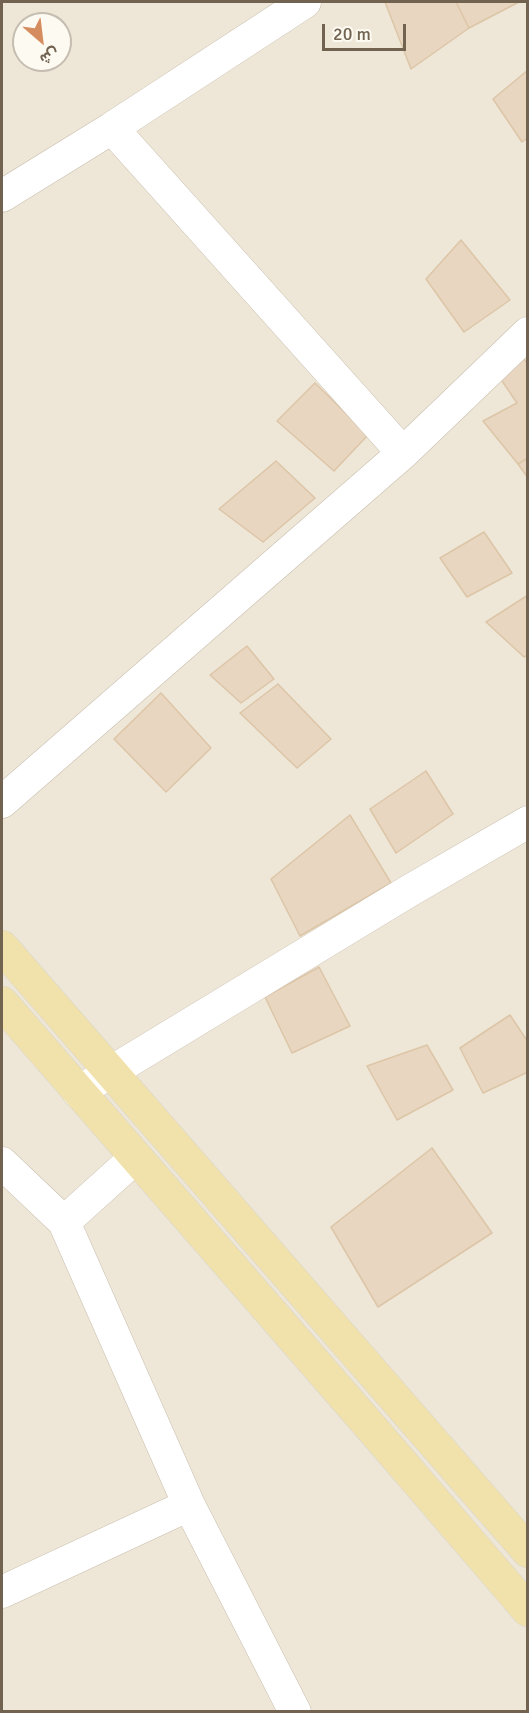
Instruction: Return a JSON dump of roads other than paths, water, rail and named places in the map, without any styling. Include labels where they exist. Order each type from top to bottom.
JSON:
[{"type":"main road","points":[[2,947],[528,1551]]},
{"type":"main road","points":[[2,1003],[528,1610]]},
{"type":"street","points":[[2,196],[112,128],[305,2]]},
{"type":"street","points":[[112,128],[403,453]]},
{"type":"street","points":[[2,802],[403,453],[528,333]]},
{"type":"street","points":[[78,1092],[399,897],[528,822]]},
{"type":"street","points":[[64,1222],[135,1158]]},
{"type":"street","points":[[2,1163],[64,1222],[189,1505],[295,1712]]},
{"type":"street","points":[[2,1592],[189,1505]]}]
